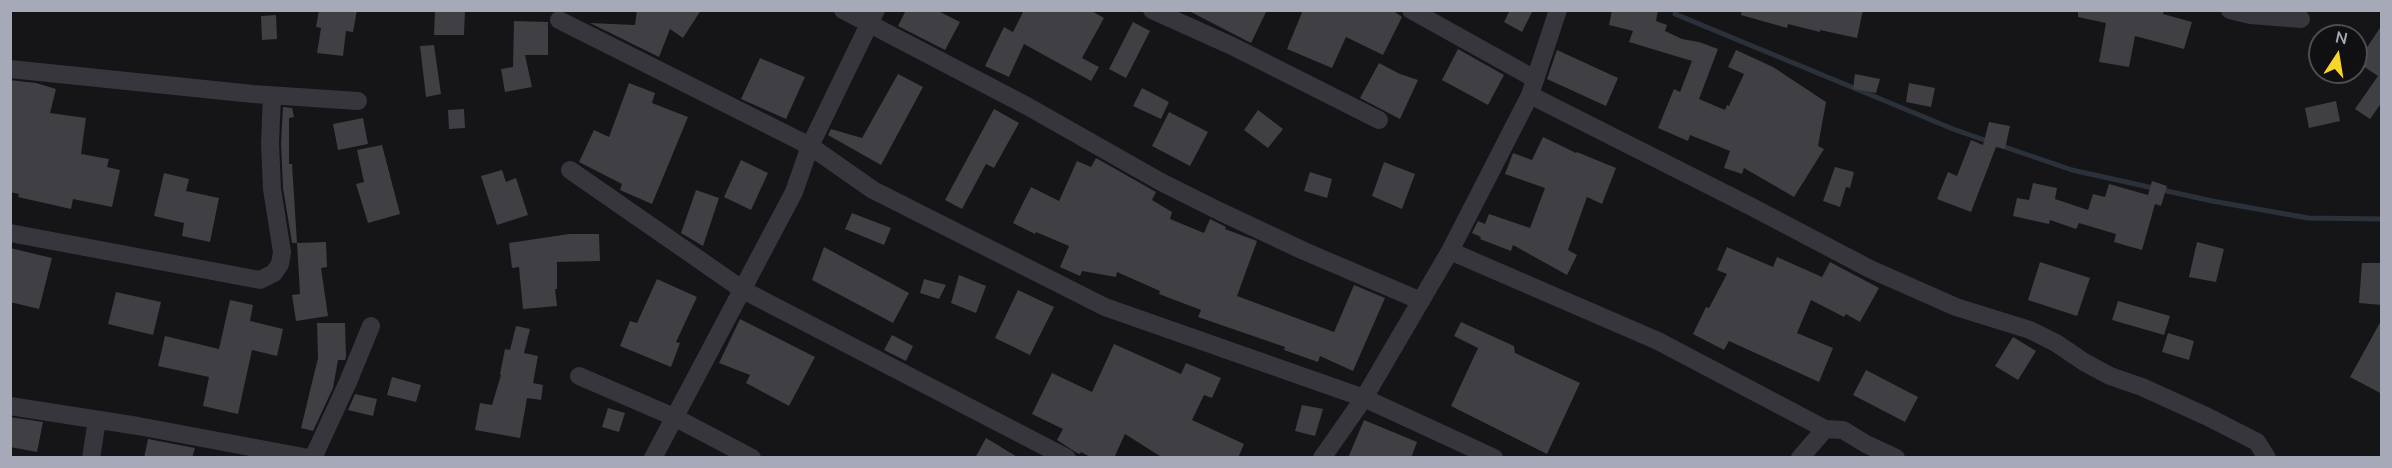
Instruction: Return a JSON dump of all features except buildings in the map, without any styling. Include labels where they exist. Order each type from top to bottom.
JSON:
[{"type":"street","points":[[843,10],[873,18],[1161,182],[1305,251],[1421,301]]},
{"type":"street","points":[[1152,10],[1232,46],[1379,120]]},
{"type":"street","points":[[1411,10],[1532,87],[1870,269],[1956,307],[2030,330],[2110,376],[2142,387],[2257,442],[2267,458]]},
{"type":"street","points":[[1322,458],[1365,398],[1450,251],[1532,87],[1558,10]]},
{"type":"street","points":[[2230,10],[2250,15],[2301,19]]},
{"type":"street","points":[[653,458],[794,192],[810,146],[873,18]]},
{"type":"street","points":[[560,20],[810,146],[873,190],[1105,307],[1365,398],[1494,458]]},
{"type":"street","points":[[10,69],[272,96],[358,101]]},
{"type":"street","points":[[10,233],[260,280],[274,273],[280,264],[282,252],[272,189],[270,143],[272,96]]},
{"type":"street","points":[[570,170],[744,290],[1067,458]]},
{"type":"street","points":[[1450,251],[1658,341],[1825,429],[1843,430],[1896,458]]},
{"type":"street","points":[[10,406],[311,458],[348,382],[371,326]]},
{"type":"street","points":[[579,376],[674,417],[752,458]]},
{"type":"street","points":[[91,458],[97,420]]},
{"type":"street","points":[[1800,458],[1825,429]]},
{"type":"waterway","points":[[1675,14],[1953,129],[1990,142]]},
{"type":"waterway","points":[[1999,145],[2072,170],[2212,201],[2308,218],[2382,219]]}]
